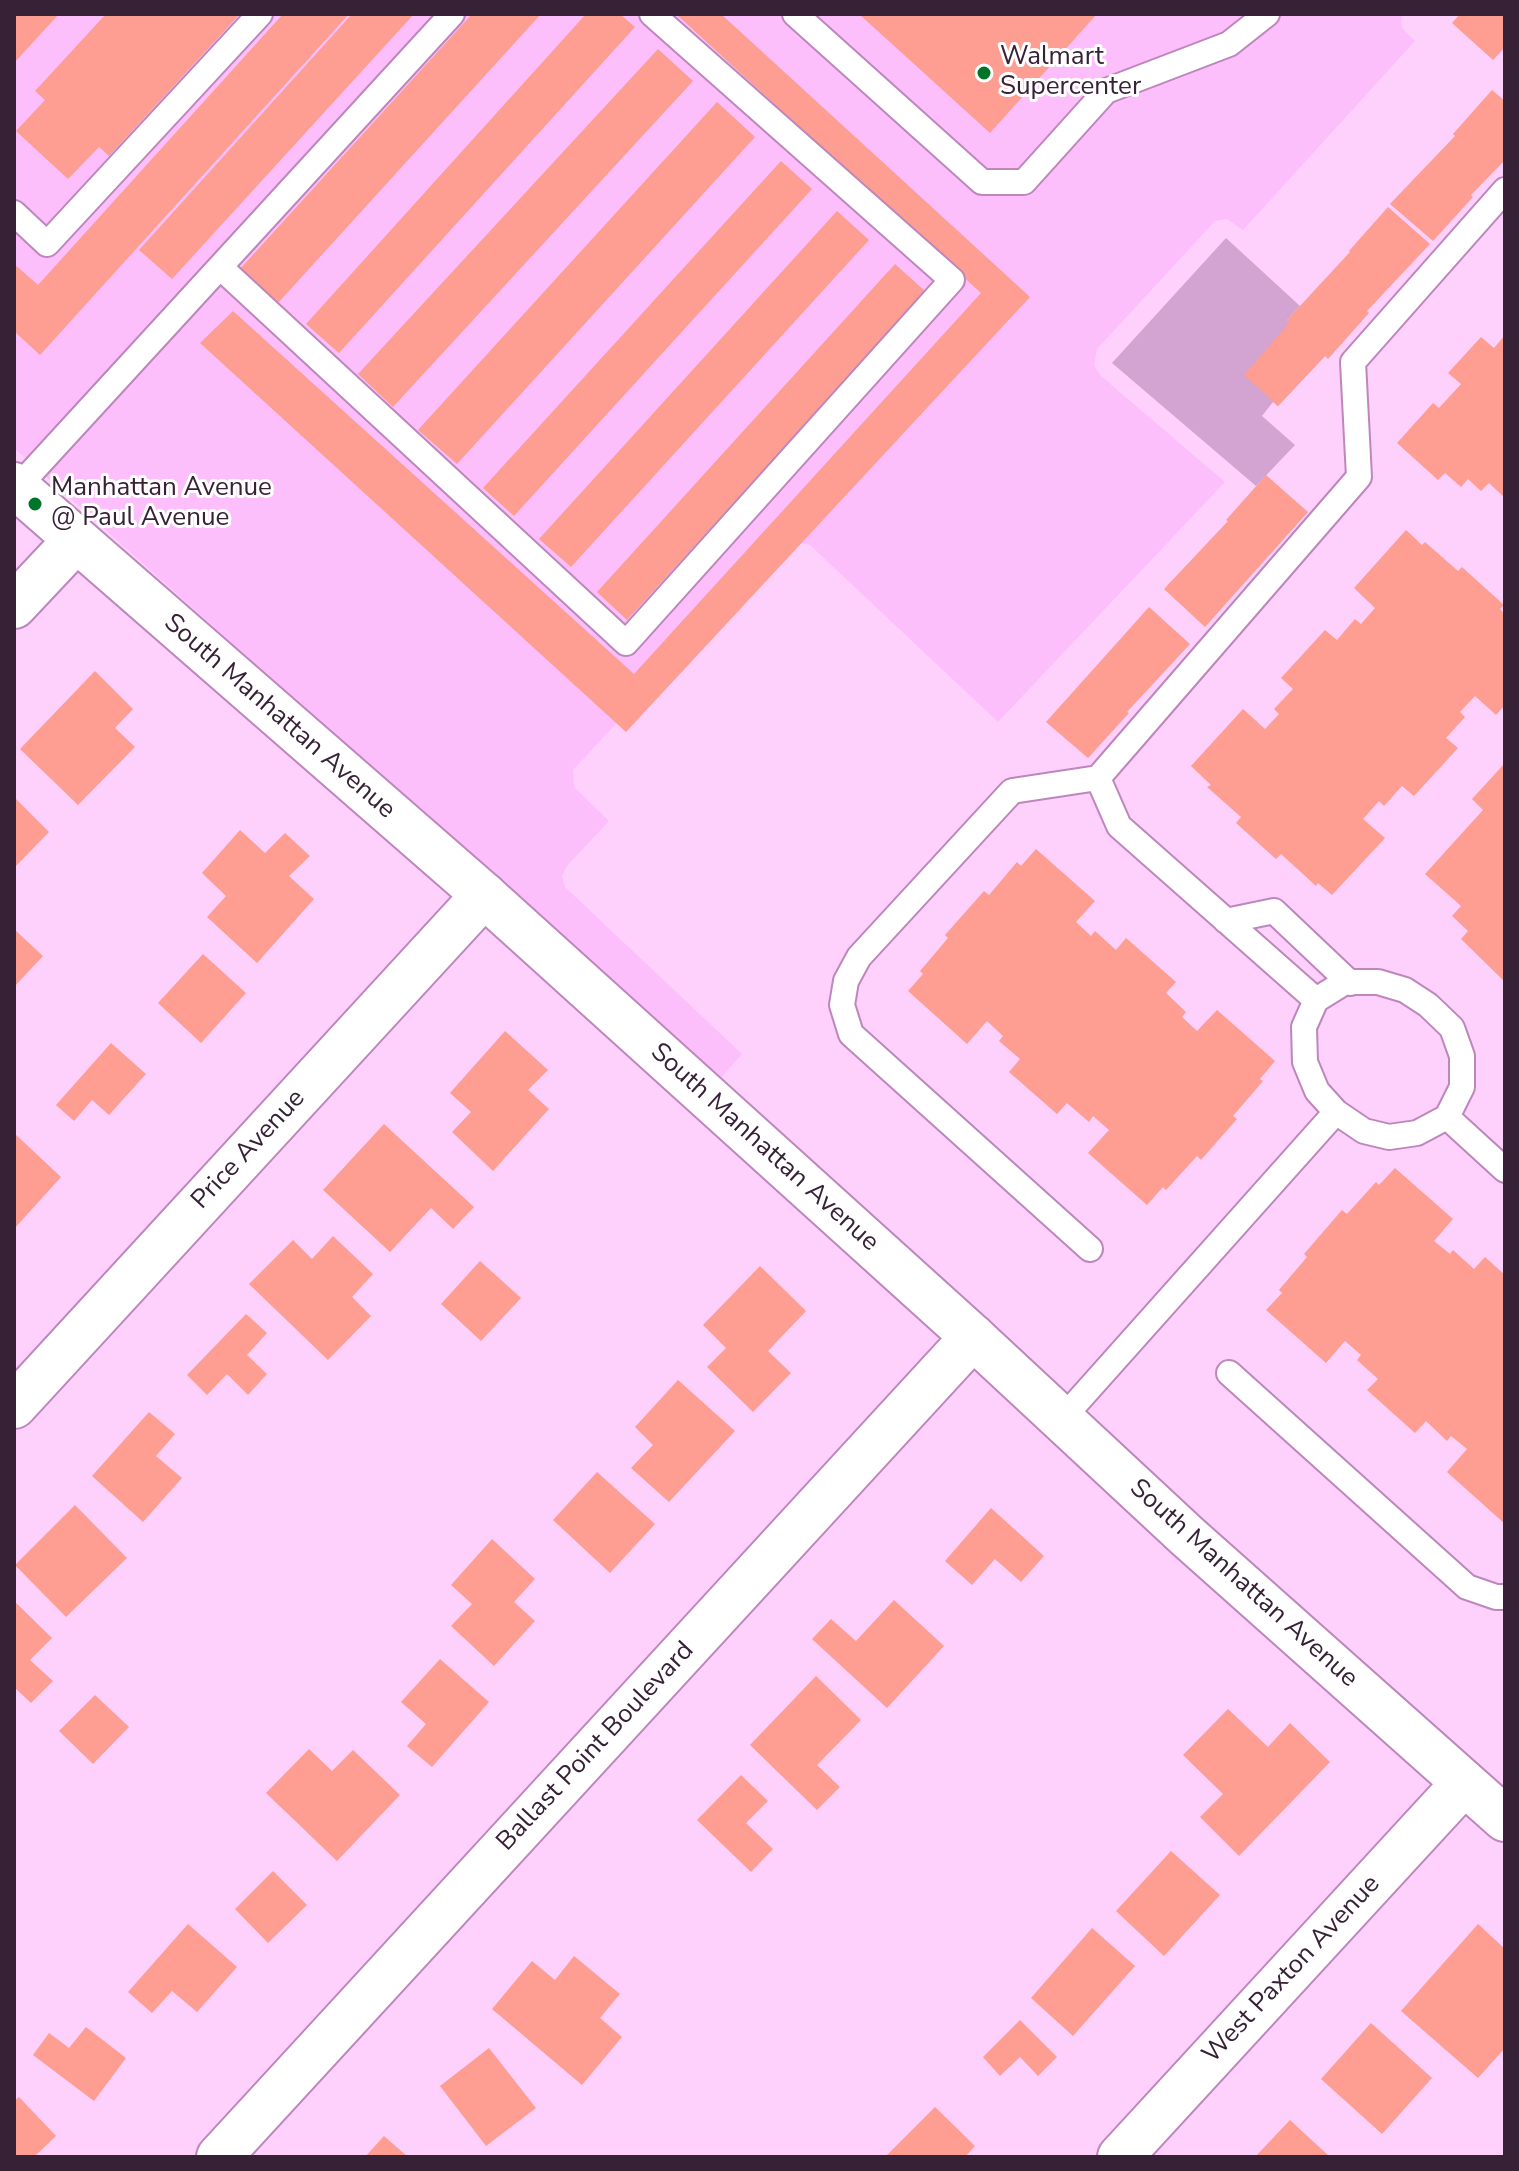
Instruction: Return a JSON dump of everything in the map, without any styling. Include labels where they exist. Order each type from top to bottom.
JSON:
[{"type":"street","name":"South Manhattan Avenue","points":[[15,487],[484,895],[973,1337],[1187,1536],[1505,1819]]},
{"type":"street","points":[[14,606],[76,540]]},
{"type":"street","name":"Price Avenue","points":[[14,1406],[484,895]]},
{"type":"street","name":"Ballast Point Boulevard","points":[[219,2157],[973,1337]]},
{"type":"street","name":"West Paxton Avenue","points":[[1120,2157],[1464,1783]]},
{"type":"lane","points":[[14,213],[47,244],[260,14]]},
{"type":"lane","points":[[15,487],[452,14]]},
{"type":"lane","points":[[220,267],[626,643],[952,280],[652,14]]},
{"type":"lane","points":[[795,14],[982,182],[1024,182],[1106,91],[1229,44],[1267,14]]},
{"type":"lane","points":[[1090,1249],[851,1034],[842,1005],[846,981],[859,957],[1012,791],[1098,778],[1359,477],[1353,362],[1505,190]]},
{"type":"lane","points":[[1098,778],[1119,826],[1316,1000]]},
{"type":"lane","points":[[1226,921],[1274,911],[1350,983]]},
{"type":"lane","points":[[1345,982],[1350,983],[1378,982],[1405,990],[1428,1005],[1452,1028],[1462,1056],[1462,1087],[1447,1117],[1417,1133],[1389,1137],[1364,1131],[1336,1112],[1317,1091],[1305,1062],[1304,1027],[1316,1000],[1345,982]]},
{"type":"lane","points":[[1062,1419],[1336,1112]]},
{"type":"lane","points":[[1447,1117],[1505,1170]]},
{"type":"lane","points":[[1229,1373],[1467,1587],[1505,1597]]},
{"type":"shaded area","points":[[14,14],[1402,14],[1403,29],[1415,41],[1243,230],[1227,219],[1215,221],[1097,349],[1094,366],[1101,376],[1225,482],[998,722],[810,545],[793,540],[783,545],[573,770],[574,787],[609,821],[567,866],[562,876],[565,887],[742,1054],[719,1080],[14,448]]},
{"type":"shaded area","points":[[1226,238],[1300,306],[1287,320],[1325,356],[1278,406],[1273,402],[1262,416],[1295,445],[1256,486],[1112,363]]},
{"type":"building","points":[[14,14],[59,14],[14,63]]},
{"type":"building","points":[[106,14],[240,14],[109,156],[99,147],[68,179],[16,131],[45,100],[35,91]]},
{"type":"building","points":[[283,14],[349,14],[40,355],[14,331],[14,264],[38,285]]},
{"type":"building","points":[[352,14],[414,14],[172,279],[139,250]]},
{"type":"building","points":[[472,14],[541,14],[278,303],[240,269]]},
{"type":"building","points":[[586,14],[620,14],[635,27],[339,353],[306,324]]},
{"type":"building","points":[[676,14],[721,14],[1030,297],[626,732],[200,343],[233,311],[634,674],[981,293]]},
{"type":"building","name":"Walmart Supercenter","points":[[859,14],[1097,14],[990,133]]},
{"type":"building","points":[[1460,14],[1505,14],[1505,47],[1493,60],[1452,23]]},
{"type":"building","points":[[658,49],[693,81],[393,407],[358,374]]},
{"type":"building","points":[[1492,90],[1505,101],[1505,160],[1433,241],[1390,204],[1455,136],[1453,134]]},
{"type":"building","points":[[717,102],[755,137],[457,464],[418,430]]},
{"type":"building","points":[[781,161],[812,189],[514,516],[483,488]]},
{"type":"building","points":[[1388,207],[1430,244],[1367,311],[1369,313],[1328,359],[1325,356],[1278,406],[1244,375],[1289,323],[1287,320]]},
{"type":"building","points":[[837,211],[869,240],[571,567],[539,539]]},
{"type":"building","points":[[895,264],[926,292],[627,620],[597,592]]},
{"type":"building","points":[[1505,335],[1505,498],[1489,483],[1481,491],[1468,479],[1461,487],[1445,473],[1438,480],[1397,443],[1433,403],[1439,408],[1461,384],[1448,373],[1481,337],[1494,348]]},
{"type":"building","points":[[1266,475],[1308,512],[1205,627],[1164,589]]},
{"type":"building","points":[[1406,530],[1458,571],[1462,567],[1504,605],[1500,609],[1505,614],[1505,705],[1496,715],[1475,696],[1460,712],[1465,717],[1446,738],[1458,748],[1414,796],[1402,786],[1384,806],[1379,801],[1363,819],[1385,838],[1332,895],[1318,883],[1316,886],[1281,854],[1276,859],[1236,823],[1241,817],[1207,787],[1211,785],[1191,766],[1243,709],[1265,729],[1279,714],[1274,709],[1293,689],[1281,678],[1325,630],[1337,640],[1355,619],[1361,624],[1375,608],[1354,588]]},
{"type":"building","points":[[1149,607],[1190,644],[1088,758],[1046,722]]},
{"type":"building","points":[[95,671],[133,709],[115,728],[135,747],[78,805],[20,749]]},
{"type":"building","points":[[1505,763],[1505,982],[1461,939],[1468,931],[1452,916],[1461,906],[1425,874],[1483,810],[1472,799]]},
{"type":"building","points":[[14,797],[49,832],[14,868]]},
{"type":"building","points":[[240,830],[265,853],[285,833],[310,856],[289,876],[314,899],[257,963],[207,917],[226,896],[202,873]]},
{"type":"building","points":[[1036,849],[1095,901],[1076,922],[1091,936],[1095,931],[1116,950],[1126,938],[1176,982],[1166,993],[1186,1012],[1182,1017],[1197,1031],[1217,1010],[1275,1061],[1260,1079],[1263,1081],[1233,1116],[1237,1119],[1201,1160],[1197,1156],[1166,1190],[1163,1187],[1147,1205],[1088,1153],[1109,1130],[1093,1116],[1089,1122],[1067,1103],[1057,1114],[1009,1072],[1020,1059],[999,1041],[1003,1036],[987,1021],[967,1044],[908,991],[923,974],[920,971],[948,938],[945,935],[984,891],[989,895],[1017,862],[1021,866]]},
{"type":"building","points":[[14,929],[43,956],[14,987]]},
{"type":"building","points":[[203,954],[246,993],[201,1043],[158,1003]]},
{"type":"building","points":[[505,1031],[548,1070],[528,1090],[549,1109],[493,1171],[452,1132],[471,1112],[450,1093]]},
{"type":"building","points":[[111,1043],[146,1074],[109,1115],[92,1100],[74,1121],[56,1105]]},
{"type":"building","points":[[384,1124],[474,1207],[453,1229],[431,1208],[390,1252],[323,1190]]},
{"type":"building","points":[[14,1133],[61,1177],[14,1229]]},
{"type":"building","points":[[1395,1168],[1453,1219],[1434,1241],[1450,1254],[1453,1250],[1474,1269],[1485,1257],[1505,1275],[1505,1524],[1447,1472],[1467,1449],[1451,1436],[1447,1441],[1426,1421],[1415,1433],[1367,1390],[1378,1379],[1357,1360],[1361,1355],[1345,1341],[1326,1363],[1266,1310],[1307,1257],[1304,1254],[1342,1210],[1347,1214],[1376,1182],[1379,1185]]},
{"type":"building","points":[[333,1236],[373,1274],[352,1297],[371,1316],[328,1360],[249,1284],[293,1240],[312,1259]]},
{"type":"building","points":[[480,1261],[521,1298],[481,1341],[441,1304]]},
{"type":"building","points":[[760,1266],[806,1311],[768,1351],[791,1373],[753,1412],[707,1367],[726,1348],[703,1325]]},
{"type":"building","points":[[246,1314],[267,1333],[247,1355],[267,1374],[248,1395],[227,1374],[207,1395],[187,1375]]},
{"type":"building","points":[[678,1380],[735,1431],[669,1502],[631,1468],[653,1445],[635,1427]]},
{"type":"building","points":[[149,1412],[175,1434],[156,1456],[182,1478],[143,1522],[92,1476]]},
{"type":"building","points":[[597,1472],[655,1524],[610,1573],[553,1520]]},
{"type":"building","points":[[75,1505],[127,1558],[66,1617],[15,1565]]},
{"type":"building","points":[[991,1508],[1044,1556],[1021,1582],[995,1559],[972,1585],[945,1561]]},
{"type":"building","points":[[492,1539],[535,1579],[514,1602],[535,1621],[494,1666],[451,1626],[472,1604],[451,1585]]},
{"type":"building","points":[[894,1600],[944,1646],[887,1708],[812,1639],[831,1619],[856,1641]]},
{"type":"building","points":[[14,1601],[52,1638],[30,1660],[53,1681],[31,1703],[14,1687]]},
{"type":"building","points":[[440,1659],[489,1702],[432,1767],[407,1746],[426,1724],[401,1702]]},
{"type":"building","points":[[816,1676],[861,1720],[817,1765],[840,1787],[817,1810],[750,1745]]},
{"type":"building","points":[[95,1695],[129,1727],[93,1764],[59,1731]]},
{"type":"building","points":[[1228,1709],[1268,1747],[1290,1723],[1330,1762],[1239,1856],[1200,1817],[1223,1794],[1183,1755]]},
{"type":"building","points":[[309,1749],[332,1771],[353,1750],[400,1795],[337,1861],[266,1793]]},
{"type":"building","points":[[741,1775],[768,1801],[746,1823],[773,1849],[751,1872],[697,1820]]},
{"type":"building","points":[[1171,1851],[1220,1895],[1164,1956],[1116,1911]]},
{"type":"building","points":[[273,1871],[307,1905],[268,1943],[235,1909]]},
{"type":"building","points":[[188,1924],[237,1967],[197,2012],[172,1991],[152,2013],[128,1992]]},
{"type":"building","points":[[1478,1924],[1505,1949],[1505,2048],[1478,2078],[1401,2011]]},
{"type":"building","points":[[1092,1928],[1135,1966],[1073,2036],[1031,1998]]},
{"type":"building","points":[[574,1956],[620,1994],[600,2018],[622,2037],[582,2085],[492,2009],[532,1961],[555,1980]]},
{"type":"building","points":[[1020,2020],[1057,2057],[1038,2076],[1020,2057],[1000,2076],[983,2057]]},
{"type":"building","points":[[1371,2023],[1432,2078],[1382,2134],[1321,2079]]},
{"type":"building","points":[[86,2027],[126,2058],[94,2101],[33,2055],[49,2033],[69,2048]]},
{"type":"building","points":[[489,2048],[536,2108],[486,2146],[440,2086]]},
{"type":"building","points":[[19,2097],[56,2136],[36,2155],[38,2157],[14,2157],[14,2101]]},
{"type":"building","points":[[935,2107],[975,2146],[965,2157],[885,2157]]},
{"type":"building","points":[[1290,2120],[1330,2157],[1255,2157]]},
{"type":"building","points":[[384,2136],[408,2157],[365,2157]]},
{"type":"place","name":"Walmart Supercenter","points":[[984,73]]},
{"type":"place","name":"Manhattan Avenue @ Paul Avenue","points":[[35,504]]}]
